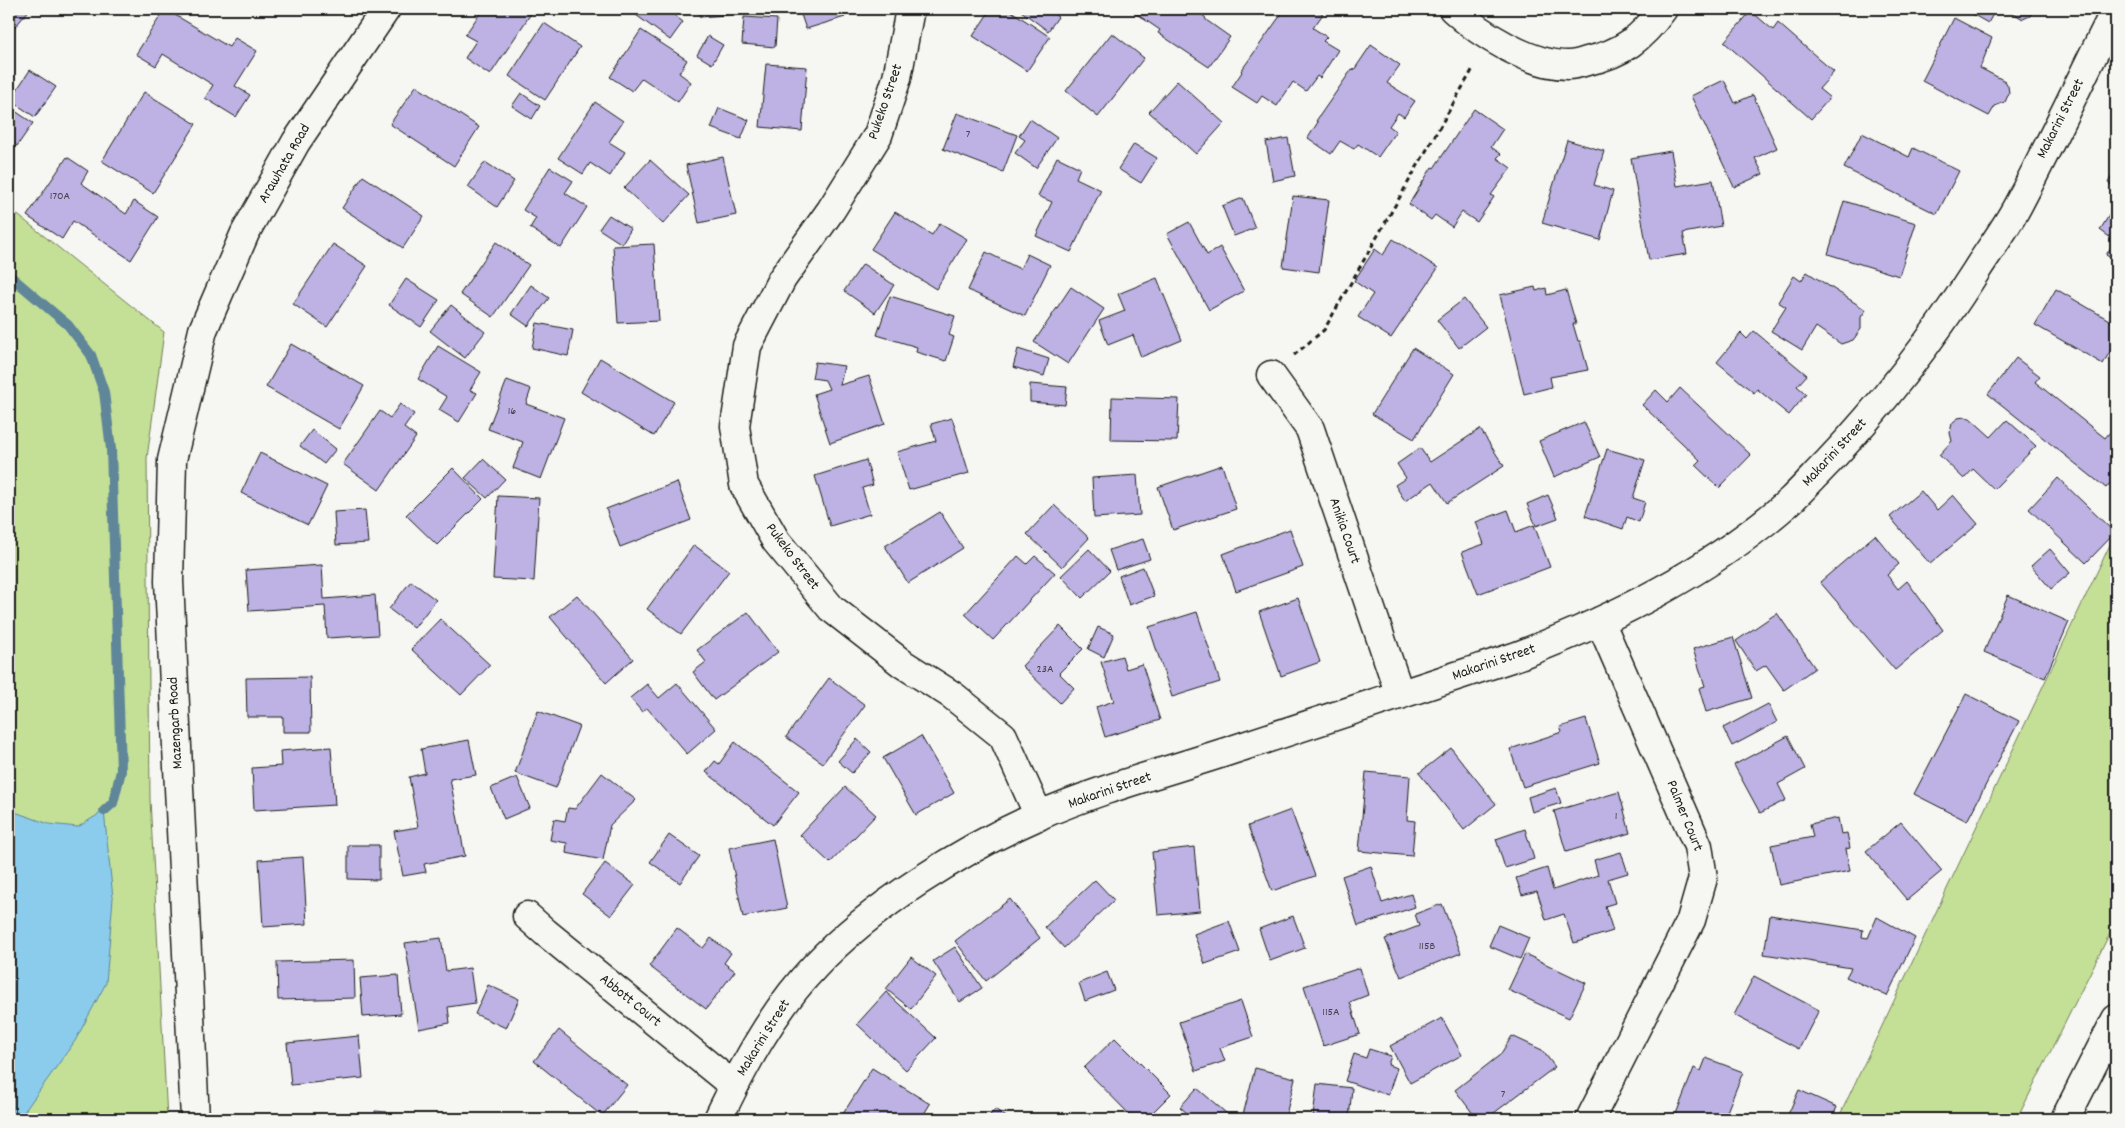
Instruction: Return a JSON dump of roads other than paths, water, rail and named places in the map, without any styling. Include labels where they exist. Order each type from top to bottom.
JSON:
[{"type":"main road","name":"Arawhata Road","points":[[203,330],[245,233],[296,142],[386,9]]},
{"type":"main road","name":"Pukeko Street","points":[[910,9],[897,78],[878,135],[831,210],[782,279],[748,346],[736,426],[744,484],[776,541],[831,608],[903,664],[952,695],[1003,736],[1039,816]]},
{"type":"main road","points":[[1453,9],[1496,40],[1533,59],[1568,65],[1606,57],[1632,44],[1663,9]]},
{"type":"main road","name":"Makarini Street","points":[[718,1119],[734,1086],[772,1019],[815,966],[847,935],[945,865],[993,838],[1039,816],[1107,791],[1517,656],[1600,621],[1658,592],[1714,560],[1748,535],[1790,501],[1843,446],[1887,395],[1938,330],[2017,207],[2116,9]]},
{"type":"main road","name":"Mazengarb Road","points":[[195,1119],[169,581],[172,460],[203,330]]},
{"type":"main road","name":"Anikia Court","points":[[1270,375],[1310,428],[1400,695]]},
{"type":"main road","name":"Palmer Court","points":[[1590,1119],[1691,920],[1703,878],[1698,846],[1600,621]]},
{"type":"main road","name":"Abbott Court","points":[[527,916],[734,1086]]},
{"type":"main road","points":[[2065,1119],[2116,1019]]},
{"type":"water","points":[[9,810],[49,824],[78,827],[104,811],[113,898],[106,983],[75,1041],[19,1119],[9,1119]]},
{"type":"waterway","points":[[9,275],[68,325],[91,355],[104,392],[111,449],[121,771],[113,803],[104,811]]}]
